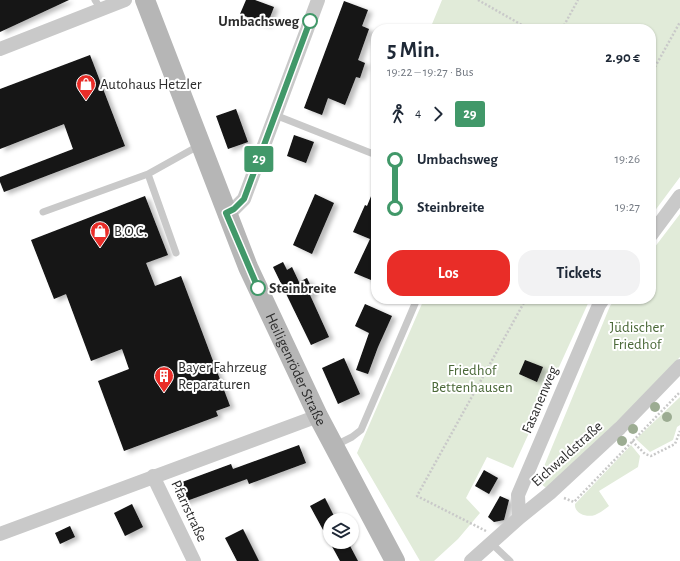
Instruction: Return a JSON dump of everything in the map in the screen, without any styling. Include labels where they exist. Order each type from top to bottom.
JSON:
[{"type":"street","points":[[0,48],[98,5],[125,0]]},
{"type":"street","name":"Heiligenröder Straße","points":[[145,0],[248,267],[318,416],[395,561]]},
{"type":"street","points":[[226,213],[234,209],[244,199],[318,0]]},
{"type":"street","points":[[656,228],[680,196]]},
{"type":"street","name":"Fasanenweg","points":[[519,518],[518,495],[600,304]]},
{"type":"street","name":"Eichwaldstraße","points":[[471,561],[519,518],[550,493],[620,428],[680,366]]},
{"type":"street","points":[[0,534],[318,416]]},
{"type":"street","name":"Pfarrstraße","points":[[153,476],[194,561]]},
{"type":"lane","points":[[275,115],[371,153]]},
{"type":"lane","points":[[43,212],[148,174],[201,144]]},
{"type":"lane","points":[[148,174],[176,253]]},
{"type":"lane","points":[[334,446],[352,437],[361,430],[415,304]]},
{"type":"lane","points":[[494,540],[510,561]]},
{"type":"path","points":[[478,0],[520,24]]},
{"type":"path","points":[[565,24],[578,0]]},
{"type":"path","points":[[656,65],[680,22]]},
{"type":"path","points":[[494,540],[491,533],[417,496],[523,304]]},
{"type":"path","points":[[550,493],[574,502],[680,392]]},
{"type":"path","points":[[632,441],[645,454],[651,456],[675,444],[680,431]]},
{"type":"green space","points":[[442,0],[680,0],[680,177],[656,209],[656,24],[432,24]]},
{"type":"green space","name":"Jüdischer Friedhof","points":[[680,214],[680,357],[624,415],[546,488],[538,481],[610,306],[611,304],[656,304],[656,245]]},
{"type":"green space","name":"Friedhof Bettenhausen","points":[[422,304],[588,304],[513,468],[487,457],[466,498],[480,513],[458,539],[434,561],[420,561],[357,453]]},
{"type":"green space","points":[[680,397],[680,425],[677,427],[673,440],[650,452],[636,439]]},
{"type":"green space","points":[[631,445],[640,456],[638,467],[599,491],[609,506],[592,516],[581,514],[576,510],[575,504]]},
{"type":"building","points":[[0,0],[69,0],[0,32]]},
{"type":"building","points":[[246,0],[255,0],[274,7],[267,25],[240,14]]},
{"type":"building","points":[[344,1],[368,10],[362,26],[369,29],[358,60],[365,63],[360,78],[356,77],[345,105],[328,98],[322,115],[304,108]]},
{"type":"building","points":[[90,55],[125,146],[4,192],[0,182],[0,177],[73,149],[64,124],[0,149],[0,89]]},
{"type":"building","points":[[236,109],[248,142],[228,149],[216,116]]},
{"type":"building","points":[[294,135],[314,142],[306,163],[287,156]]},
{"type":"building","points":[[315,194],[334,203],[312,254],[293,245]]},
{"type":"building","points":[[145,196],[168,255],[146,263],[155,286],[181,276],[230,406],[216,411],[218,416],[124,451],[98,381],[129,369],[122,349],[91,361],[66,294],[54,299],[31,240]]},
{"type":"building","points":[[371,196],[371,280],[354,273],[370,239],[353,232],[365,205],[367,206]]},
{"type":"building","points":[[283,262],[287,270],[292,267],[299,282],[307,278],[314,293],[310,295],[329,337],[311,345],[273,267]]},
{"type":"building","points":[[365,304],[392,316],[368,374],[356,370],[369,333],[355,326]]},
{"type":"building","points":[[344,358],[360,394],[338,404],[322,368]]},
{"type":"building","points":[[525,360],[543,367],[537,382],[519,374]]},
{"type":"building","points":[[299,445],[306,463],[249,484],[247,479],[181,503],[174,485],[231,464],[233,469]]},
{"type":"building","points":[[484,470],[498,478],[489,494],[475,486]]},
{"type":"building","points":[[500,496],[509,500],[504,520],[494,522],[488,517]]},
{"type":"building","points":[[325,498],[332,513],[323,513],[323,530],[310,506]]},
{"type":"building","points":[[132,504],[143,527],[125,536],[114,513]]},
{"type":"building","points":[[70,526],[75,537],[60,544],[55,533]]},
{"type":"building","points":[[243,529],[259,561],[237,561],[225,538]]},
{"type":"building","points":[[333,549],[352,549],[358,561],[340,561]]},
{"type":"bus line","name":"29","points":[[258,288],[226,213],[234,209],[244,199],[310,21]]},
{"type":"place","name":"Umbachsweg","points":[[310,21]]},
{"type":"place","name":"Autohaus Hetzler","points":[[86,101]]},
{"type":"place","name":"B.O.C.","points":[[100,248]]},
{"type":"place","name":"Steinbreite","points":[[258,288]]},
{"type":"place","name":"Bayer Fahrzeug Reparaturen","points":[[164,393]]}]
